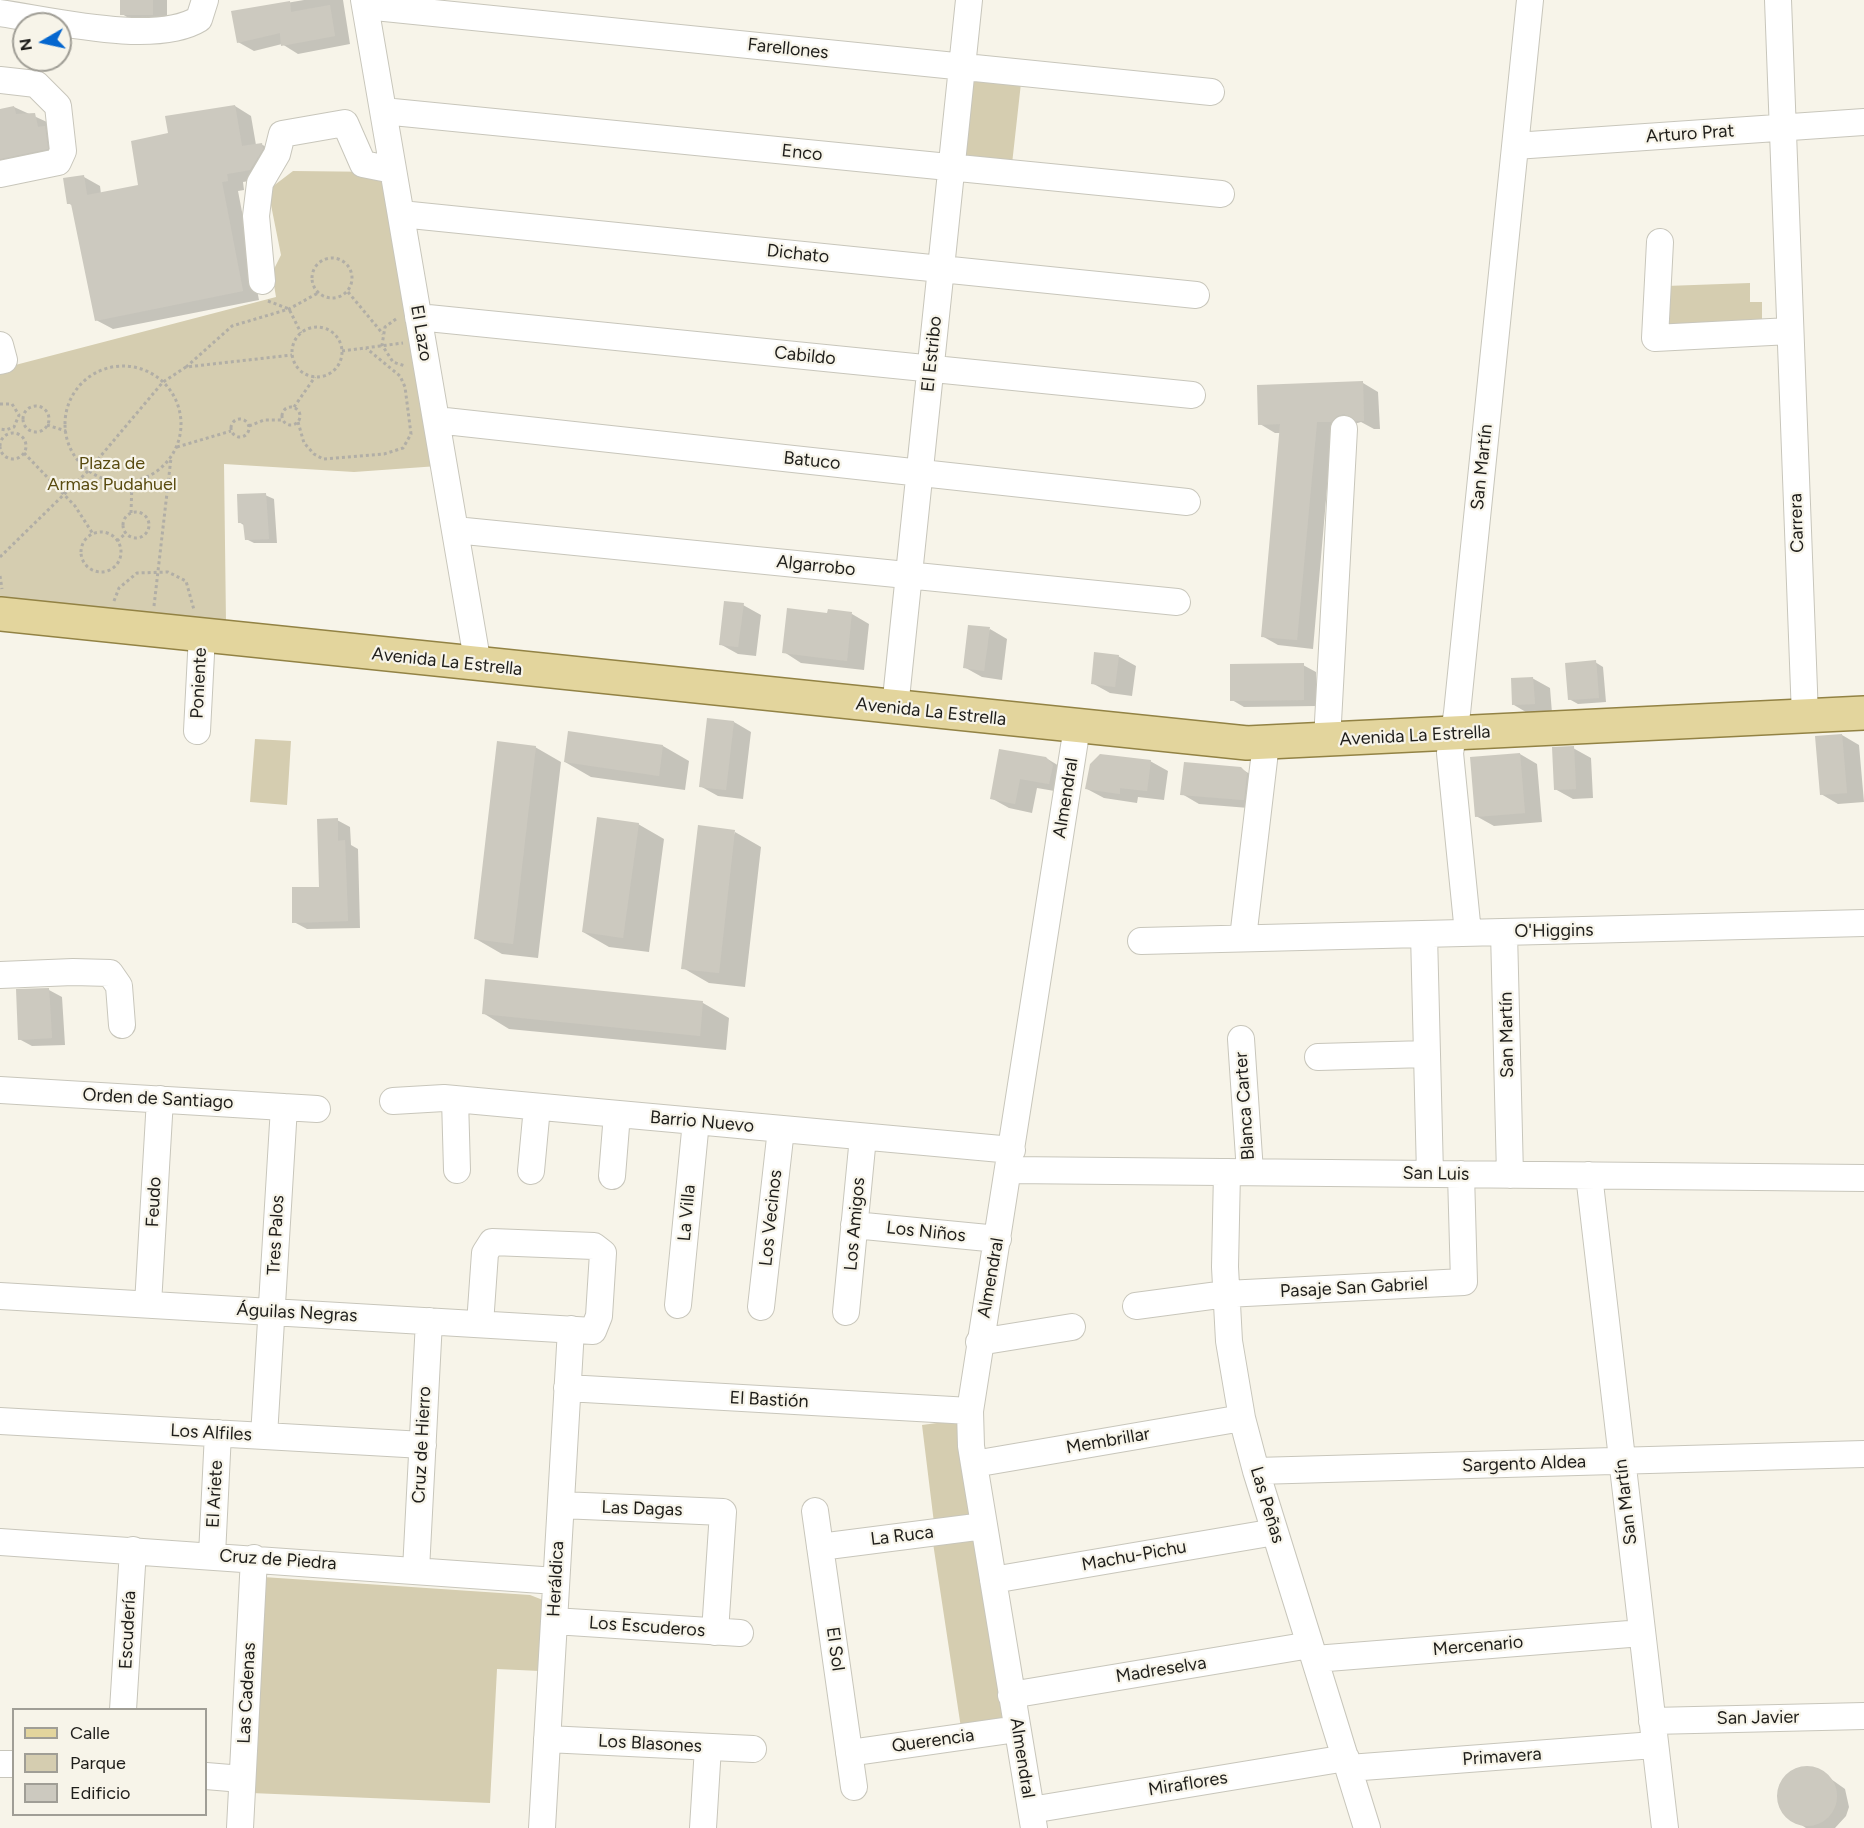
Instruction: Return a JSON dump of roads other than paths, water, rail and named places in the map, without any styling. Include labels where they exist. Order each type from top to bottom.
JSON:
[{"type":"main road","name":"Avenida La Estrella","points":[[0,614],[198,624],[478,665],[1077,727],[1266,743],[1864,713]]},
{"type":"street","points":[[0,13],[141,32],[189,25],[199,19],[205,0]]},
{"type":"street","name":"El Estribo","points":[[895,708],[969,0]]},
{"type":"street","name":"San Martín","points":[[1468,933],[1450,753],[1530,0]]},
{"type":"street","name":"Carrera","points":[[1778,0],[1805,716]]},
{"type":"street","name":"Farellones","points":[[365,3],[1210,92]]},
{"type":"street","name":"El Lazo","points":[[365,3],[478,665]]},
{"type":"street","points":[[0,80],[36,84],[58,106],[63,151],[58,162],[0,174]]},
{"type":"street","name":"Enco","points":[[383,111],[1221,194]]},
{"type":"street","name":"Arturo Prat","points":[[1515,146],[1864,122]]},
{"type":"street","points":[[265,291],[256,216],[261,183],[277,154],[282,134],[345,123],[363,164],[393,170]]},
{"type":"street","name":"Dichato","points":[[401,214],[1196,295]]},
{"type":"street","points":[[1660,242],[1655,338],[1790,331]]},
{"type":"street","name":"Cabildo","points":[[419,321],[930,368],[1192,395]]},
{"type":"street","points":[[0,345],[4,360],[0,362]]},
{"type":"street","name":"Batuco","points":[[436,420],[1187,502]]},
{"type":"street","points":[[1327,740],[1344,429]]},
{"type":"street","name":"Algarrobo","points":[[455,530],[1177,602]]},
{"type":"street","name":"Poniente","points":[[197,731],[198,624]]},
{"type":"street","name":"Almendral","points":[[1032,1819],[974,1464],[970,1411],[1077,727]]},
{"type":"street","points":[[1243,938],[1266,743]]},
{"type":"street","name":"O'Higgins","points":[[1141,941],[1864,923]]},
{"type":"street","name":"San Martín","points":[[1504,932],[1510,1175]]},
{"type":"street","points":[[1424,934],[1430,1174]]},
{"type":"street","points":[[0,975],[73,972],[110,974],[119,986],[122,1025]]},
{"type":"street","name":"Blanca Carter","points":[[1239,1172],[1240,1040]]},
{"type":"street","points":[[1318,1057],[1427,1054]]},
{"type":"street","name":"Orden de Santiago","points":[[0,1090],[317,1109]]},
{"type":"street","name":"Barrio Nuevo","points":[[393,1101],[432,1097],[781,1129],[863,1137],[1010,1160]]},
{"type":"street","name":"Feudo","points":[[148,1304],[160,1100]]},
{"type":"street","points":[[455,1100],[457,1170]]},
{"type":"street","name":"Tres Palos","points":[[264,1436],[284,1107]]},
{"type":"street","points":[[531,1171],[537,1107]]},
{"type":"street","points":[[612,1176],[617,1114]]},
{"type":"street","name":"La Villa","points":[[678,1305],[696,1122]]},
{"type":"street","name":"Los Vecinos","points":[[761,1307],[781,1129]]},
{"type":"street","name":"Los Amigos","points":[[846,1312],[863,1137]]},
{"type":"street","name":"San Luis","points":[[1010,1160],[1239,1172],[1864,1178]]},
{"type":"street","name":"Las Peñas","points":[[1239,1172],[1226,1294],[1229,1341],[1242,1418],[1256,1471],[1367,1828]]},
{"type":"street","name":"Pasaje San Gabriel","points":[[1136,1306],[1226,1294],[1464,1282],[1461,1174]]},
{"type":"street","name":"San Martín","points":[[1589,1176],[1665,1828]]},
{"type":"street","name":"Los Niños","points":[[855,1225],[998,1239]]},
{"type":"street","name":"Heráldica","points":[[480,1324],[485,1253],[488,1245],[497,1242],[594,1246],[600,1249],[603,1257],[599,1316],[582,1330],[567,1388],[542,1828]]},
{"type":"street","name":"Águilas Negras","points":[[0,1296],[582,1330]]},
{"type":"street","name":"Cruz de Hierro","points":[[416,1570],[429,1321]]},
{"type":"street","points":[[979,1342],[1071,1328]]},
{"type":"street","name":"El Bastión","points":[[567,1388],[970,1411]]},
{"type":"street","name":"Membrillar","points":[[974,1464],[1242,1418]]},
{"type":"street","name":"Los Alfiles","points":[[0,1421],[423,1444]]},
{"type":"street","name":"El Ariete","points":[[212,1555],[218,1433]]},
{"type":"street","name":"Sargento Aldea","points":[[1256,1471],[1864,1454]]},
{"type":"street","name":"Las Dagas","points":[[561,1505],[723,1512],[714,1632]]},
{"type":"street","name":"El Sol","points":[[815,1511],[854,1787]]},
{"type":"street","name":"La Ruca","points":[[820,1547],[984,1526]]},
{"type":"street","name":"Machu-Pichu","points":[[993,1580],[1275,1532]]},
{"type":"street","name":"Cruz de Piedra","points":[[0,1542],[212,1555],[556,1581]]},
{"type":"street","name":"Escudería","points":[[123,1708],[133,1550]]},
{"type":"street","name":"Las Cadenas","points":[[240,1828],[254,1558]]},
{"type":"street","name":"Los Escuderos","points":[[554,1621],[740,1633]]},
{"type":"street","name":"Mercenario","points":[[1312,1652],[1642,1633]]},
{"type":"street","name":"Madreselva","points":[[1011,1695],[1312,1652]]},
{"type":"street","name":"San Javier","points":[[1653,1733],[1864,1716]]},
{"type":"street","name":"Querencia","points":[[849,1753],[1017,1729]]},
{"type":"street","name":"Primavera","points":[[1347,1763],[1653,1733]]},
{"type":"street","name":"Los Blasones","points":[[547,1739],[753,1749]]},
{"type":"street","points":[[704,1828],[708,1747]]},
{"type":"street","name":"Miraflores","points":[[1032,1819],[1347,1763]]},
{"type":"street","points":[[207,1776],[242,1779]]},
{"type":"park label","name":"Plaza de Armas Pudahuel","points":[[112,474]]}]
